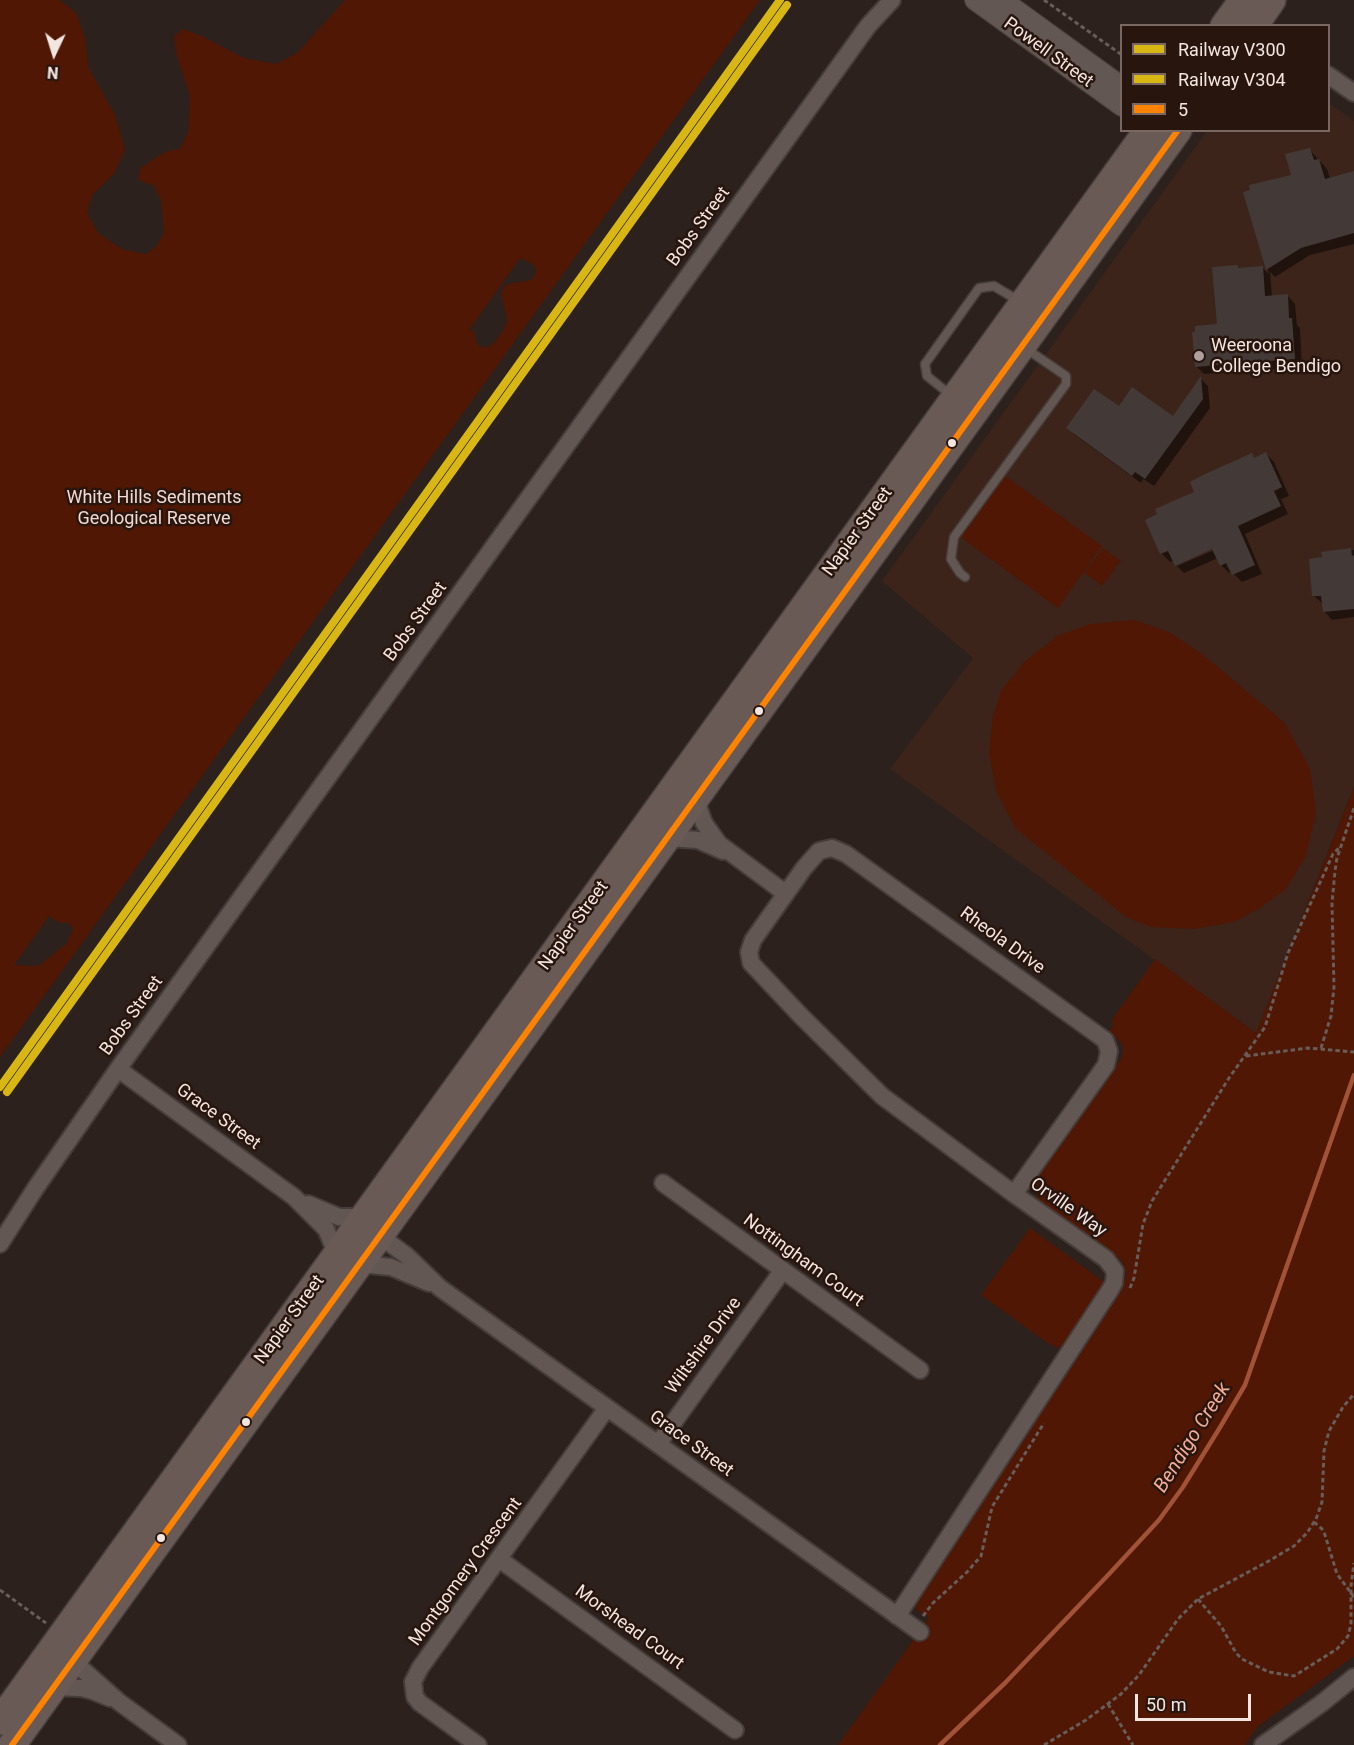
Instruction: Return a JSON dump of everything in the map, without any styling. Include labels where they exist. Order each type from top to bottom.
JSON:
[{"type":"highway","points":[[1231,24],[1253,18],[1272,0]]},
{"type":"highway","name":"Napier Street","points":[[0,1721],[270,1347],[349,1259],[665,800],[932,429],[958,403],[1023,304],[1163,133]]},
{"type":"highway","name":"Napier Street","points":[[372,1227],[667,838],[1017,345],[1163,133]]},
{"type":"highway","points":[[665,800],[672,804],[680,802],[706,766],[754,717]]},
{"type":"highway","points":[[270,1347],[326,1287],[361,1242],[370,1238],[372,1227]]},
{"type":"highway","name":"Napier Street","points":[[12,1745],[321,1318],[349,1259]]},
{"type":"highway","points":[[221,1416],[230,1420],[235,1418],[263,1380],[321,1318]]},
{"type":"highway","points":[[0,1736],[54,1665],[73,1661]]},
{"type":"street","name":"Bobs Street","points":[[868,26],[881,0]]},
{"type":"street","name":"Bobs Street","points":[[0,1244],[118,1069],[868,26],[891,0]]},
{"type":"street","name":"Powell Street","points":[[975,0],[1120,105]]},
{"type":"street","name":"Powell Street","points":[[1002,0],[1120,86]]},
{"type":"street","points":[[1330,76],[1354,93]]},
{"type":"street","points":[[695,798],[711,835],[732,855],[785,893]]},
{"type":"street","points":[[667,838],[698,840],[732,855]]},
{"type":"street","name":"Rheola Drive","points":[[785,893],[819,851],[832,848],[839,850],[1105,1040],[1109,1051],[1106,1065],[1014,1194]]},
{"type":"street","name":"Orville Way","points":[[785,893],[750,947],[749,958],[756,970],[882,1096],[1106,1259],[1115,1271],[1114,1283],[1017,1436],[897,1616]]},
{"type":"street","name":"Grace Street","points":[[118,1069],[294,1197],[326,1229],[349,1259],[391,1267],[440,1288]]},
{"type":"street","name":"Nottingham Court","points":[[663,1183],[920,1370]]},
{"type":"street","name":"Grace Street","points":[[294,1197],[334,1216],[372,1227],[440,1288],[917,1630]]},
{"type":"street","name":"Wiltshire Drive","points":[[658,1444],[783,1270]]},
{"type":"street","name":"Montgomery Crescent","points":[[478,1745],[420,1703],[415,1697],[413,1682],[420,1668],[607,1408]]},
{"type":"street","name":"Morshead Court","points":[[499,1559],[735,1730]]},
{"type":"street","points":[[73,1661],[119,1702],[178,1745]]},
{"type":"street","points":[[1263,1745],[1354,1677]]},
{"type":"street","points":[[54,1687],[81,1688],[119,1702]]},
{"type":"lane","points":[[958,403],[927,376],[925,364],[979,288],[994,286],[1023,304]]},
{"type":"lane","points":[[965,577],[951,559],[954,537],[1066,384],[1066,376],[1017,345]]},
{"type":"path","points":[[1044,0],[1120,54]]},
{"type":"path","points":[[1323,1048],[1333,1000],[1332,888],[1341,846],[1354,808]]},
{"type":"path","points":[[1126,1294],[1134,1278],[1143,1224],[1152,1201],[1229,1078],[1265,1027],[1288,953],[1333,854],[1341,846]]},
{"type":"path","points":[[1245,1056],[1323,1048],[1354,1052]]},
{"type":"path","points":[[1044,1745],[1108,1704],[1131,1684],[1178,1619],[1198,1599],[1294,1546],[1307,1533],[1314,1522],[1324,1493],[1326,1441],[1335,1419],[1354,1394]]},
{"type":"path","points":[[917,1630],[933,1603],[981,1556],[992,1507],[1046,1420]]},
{"type":"path","points":[[1314,1522],[1323,1530],[1337,1574],[1353,1596]]},
{"type":"path","points":[[1198,1599],[1221,1626],[1236,1653],[1242,1659],[1269,1672],[1290,1677],[1330,1654],[1342,1643],[1352,1624],[1354,1563]]},
{"type":"path","points":[[0,1590],[46,1623]]},
{"type":"path","points":[[1108,1704],[1133,1745]]},
{"type":"shaded area","name":"Weeroona College Bendigo","points":[[1330,104],[1354,121],[1354,786],[1256,1033],[890,769],[973,658],[882,581],[1206,132],[1330,132]]},
{"type":"green space","name":"White Hills Sediments Geological Reserve","points":[[0,0],[60,0],[76,13],[85,38],[88,67],[115,115],[125,150],[114,174],[92,195],[87,213],[98,233],[122,249],[146,254],[157,246],[164,232],[161,200],[154,186],[138,180],[140,168],[165,152],[180,149],[188,132],[190,97],[176,53],[174,36],[183,29],[202,36],[244,58],[276,64],[297,53],[345,0],[760,0],[0,1057]],"holes":[[[520,258],[531,263],[536,269],[535,275],[531,280],[508,284],[503,288],[501,295],[507,319],[504,329],[494,343],[485,348],[479,346],[474,331],[469,330]],[[49,916],[58,922],[68,923],[73,928],[67,943],[38,966],[14,965]]]},
{"type":"green space","points":[[1004,475],[1102,546],[1058,608],[959,536]]},
{"type":"green space","points":[[1103,548],[1121,561],[1102,586],[1084,573]]},
{"type":"green space","points":[[1135,620],[1171,633],[1202,654],[1285,723],[1310,769],[1316,812],[1306,856],[1286,889],[1260,908],[1234,922],[1194,929],[1151,927],[1126,917],[1016,829],[996,791],[989,753],[993,715],[1001,691],[1024,662],[1057,636],[1090,624]]},
{"type":"green space","points":[[1354,787],[1354,1656],[1257,1727],[1245,1745],[838,1745],[929,1618],[916,1609],[917,1600],[1125,1279],[1126,1272],[1121,1260],[1039,1200],[1034,1187],[1038,1175],[1122,1057],[1121,1043],[1109,1031],[1114,1024],[1111,1021],[1155,959],[1256,1033]]},
{"type":"green space","points":[[1030,1228],[1104,1282],[1062,1350],[1046,1342],[981,1295]]},
{"type":"building","points":[[1310,148],[1314,160],[1319,159],[1325,179],[1354,171],[1354,233],[1301,248],[1266,270],[1243,192],[1250,190],[1249,185],[1291,175],[1285,154]]},
{"type":"building","points":[[1238,265],[1238,268],[1263,266],[1265,296],[1288,294],[1295,359],[1195,367],[1192,332],[1195,332],[1195,326],[1217,324],[1212,267]]},
{"type":"building","points":[[1201,376],[1203,399],[1145,479],[1135,472],[1132,476],[1066,428],[1094,389],[1119,406],[1132,387],[1173,416]]},
{"type":"building","points":[[1266,452],[1282,487],[1274,491],[1281,506],[1238,526],[1255,565],[1232,575],[1226,563],[1220,566],[1212,549],[1175,566],[1168,551],[1160,554],[1145,520],[1157,514],[1155,509],[1194,492],[1190,482],[1203,475],[1252,453],[1254,458]]},
{"type":"building","points":[[1351,548],[1352,556],[1354,555],[1354,609],[1323,612],[1321,596],[1312,596],[1309,559],[1322,557],[1321,552]]},
{"type":"waterway","name":"Bendigo Creek","points":[[940,1745],[1005,1683],[1159,1520],[1183,1487],[1219,1429],[1245,1385],[1354,1075]]},
{"type":"rail line","name":"V300","points":[[0,1087],[780,0]]},
{"type":"rail line","name":"V304","points":[[7,1092],[787,5]]},
{"type":"transit line","name":"5","points":[[12,1745],[1177,132]]},
{"type":"place","name":"Weeroona College Bendigo","points":[[1199,356]]}]
